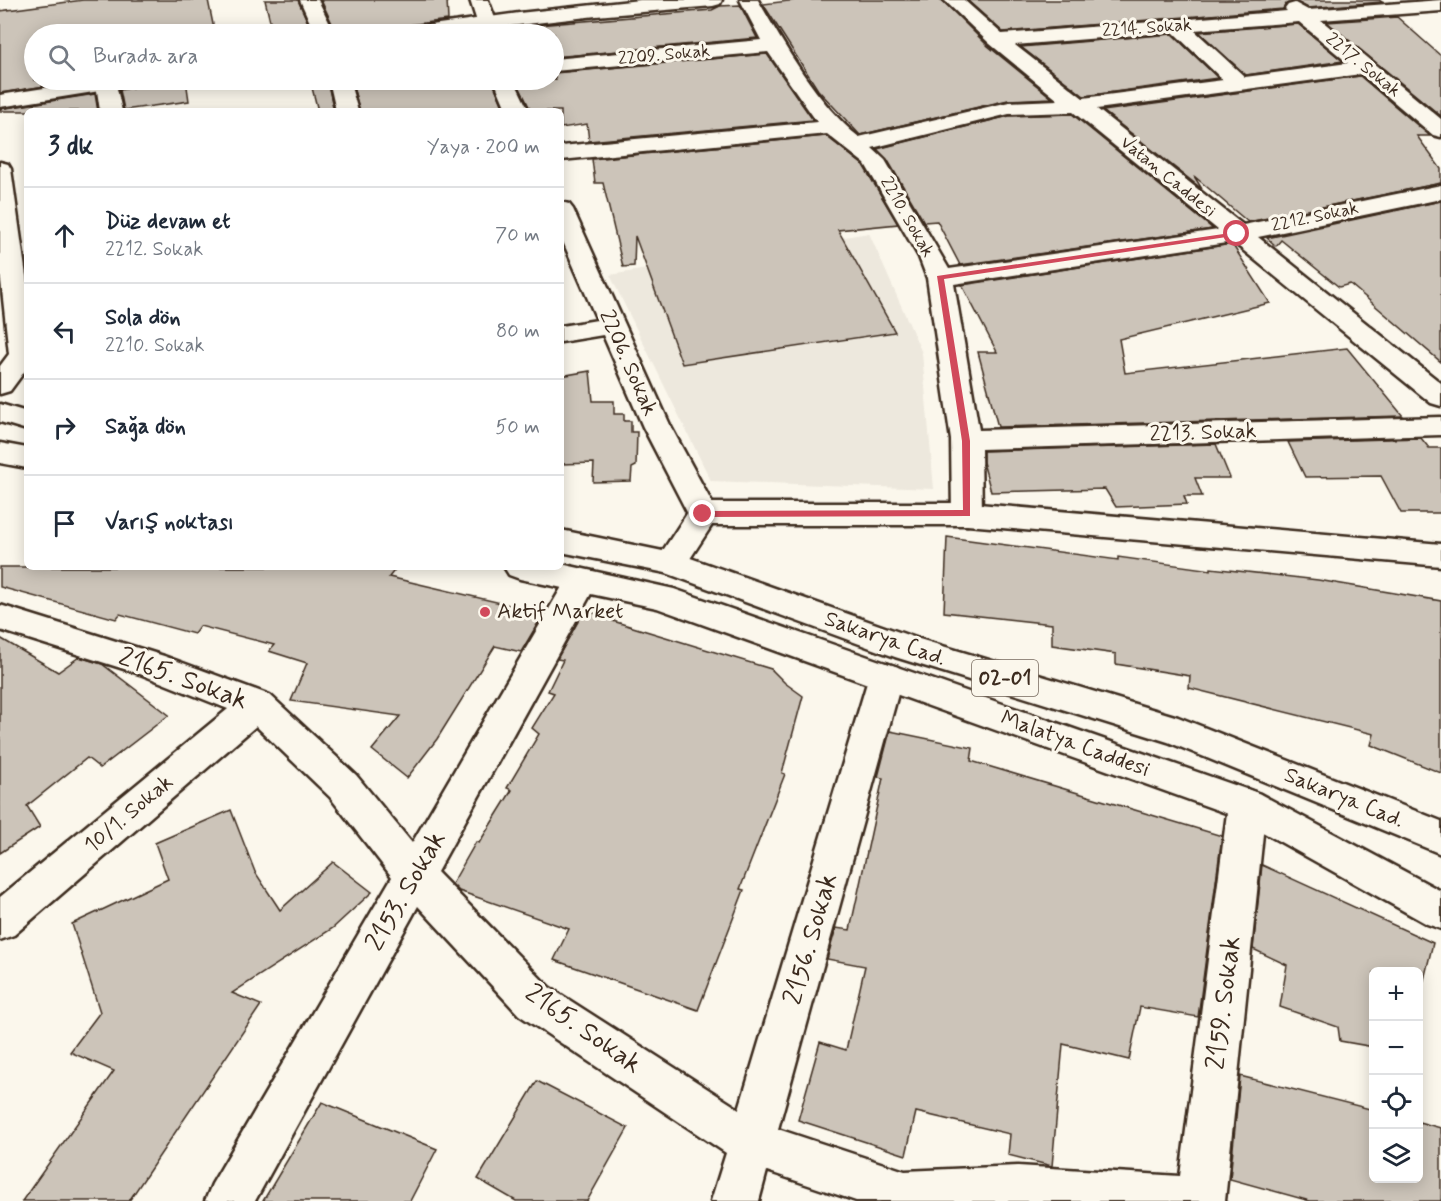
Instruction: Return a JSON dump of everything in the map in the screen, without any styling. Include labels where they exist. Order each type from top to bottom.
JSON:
[{"type":"street","points":[[309,0],[320,24]]},
{"type":"street","points":[[479,0],[488,24]]},
{"type":"street","points":[[513,24],[636,3],[713,0]]},
{"type":"street","name":"2210. Sokak","points":[[749,0],[774,45],[832,127],[874,160],[932,257],[940,278],[966,441],[967,513]]},
{"type":"street","name":"Vatan Caddesi","points":[[954,0],[997,40],[1441,397]]},
{"type":"street","name":"2217. Sokak","points":[[1285,0],[1441,130]]},
{"type":"street","name":"2214. Sokak","points":[[997,40],[1441,5]]},
{"type":"street","points":[[1177,25],[1239,83]]},
{"type":"street","name":"2209. Sokak","points":[[564,64],[774,45]]},
{"type":"street","points":[[855,145],[1009,108],[1080,105],[1366,67]]},
{"type":"street","points":[[0,101],[69,90]]},
{"type":"street","points":[[107,90],[110,108]]},
{"type":"street","points":[[342,90],[346,108]]},
{"type":"street","points":[[509,90],[517,108]]},
{"type":"street","points":[[564,153],[832,127]]},
{"type":"street","points":[[0,169],[23,354],[0,385]]},
{"type":"street","name":"2212. Sokak","points":[[940,278],[1237,234],[1441,192]]},
{"type":"street","name":"2206. Sokak","points":[[564,216],[657,427],[703,514]]},
{"type":"street","points":[[564,334],[612,326]]},
{"type":"street","points":[[0,413],[24,420]]},
{"type":"street","name":"2213. Sokak","points":[[966,441],[1441,426]]},
{"type":"street","points":[[0,453],[24,458]]},
{"type":"street","points":[[671,563],[703,514],[967,513],[1441,555]]},
{"type":"street","name":"Sakarya Cad.","points":[[564,542],[671,563],[907,648],[1178,731],[1441,838]]},
{"type":"street","name":"Malatya Caddesi","points":[[533,570],[662,597],[1247,805],[1441,911]]},
{"type":"street","name":"2153. Sokak","points":[[230,1201],[582,581]]},
{"type":"street","name":"2165. Sokak","points":[[0,617],[152,665],[257,705],[343,786],[414,875],[534,1000],[753,1144],[905,1194],[1018,1189],[1200,1201]]},
{"type":"street","name":"2156. Sokak","points":[[735,1201],[886,676]]},
{"type":"street","name":"10/1. Sokak","points":[[0,922],[257,705]]},
{"type":"street","name":"2159. Sokak","points":[[1200,1201],[1247,805]]},
{"type":"shaded area","points":[[869,233],[922,353],[934,489],[711,481],[610,275]]},
{"type":"building","points":[[83,0],[208,0],[213,24],[24,24],[24,89],[0,93],[0,11]]},
{"type":"building","points":[[265,0],[298,0],[309,24],[271,24]]},
{"type":"building","points":[[321,0],[447,0],[448,20],[416,24],[332,24]]},
{"type":"building","points":[[797,0],[942,0],[988,46],[1052,98],[1008,100],[860,135],[818,90],[763,4]]},
{"type":"building","points":[[967,0],[1379,0],[1382,2],[1308,8],[1294,1],[1286,4],[1283,9],[1003,32]]},
{"type":"building","points":[[740,5],[757,38],[564,56],[564,24],[550,24],[712,10],[720,6]]},
{"type":"building","points":[[1397,17],[1441,56],[1441,116],[1327,22]]},
{"type":"building","points":[[1298,24],[1343,61],[1246,75],[1199,32]]},
{"type":"building","points":[[1172,34],[1218,78],[1084,96],[1021,47]]},
{"type":"building","points":[[767,54],[813,120],[589,141],[587,124],[564,128],[564,108],[530,108],[521,90],[564,90],[564,72]]},
{"type":"building","points":[[1360,76],[1430,136],[1417,136],[1441,169],[1441,183],[1248,222],[1194,176],[1202,189],[1103,111]]},
{"type":"building","points":[[120,90],[187,90],[189,101],[124,108]]},
{"type":"building","points":[[313,90],[329,90],[333,108],[317,108]]},
{"type":"building","points":[[354,90],[496,90],[504,108],[359,108]]},
{"type":"building","points":[[95,94],[97,108],[24,108],[24,111],[0,111],[0,109]]},
{"type":"building","points":[[1072,114],[1213,229],[960,265],[937,221],[924,222],[887,159],[877,149],[1009,116]]},
{"type":"building","points":[[826,136],[863,165],[898,224],[838,230],[895,332],[682,364],[635,236],[634,266],[623,267],[603,183],[595,183],[592,159]]},
{"type":"building","points":[[1441,201],[1441,362],[1350,284],[1339,287],[1281,240],[1276,246],[1267,238]]},
{"type":"building","points":[[1232,244],[1270,303],[1119,339],[1125,373],[1347,348],[1403,416],[998,427],[978,352],[997,352],[962,285]]},
{"type":"building","points":[[590,371],[593,401],[614,401],[614,414],[624,414],[624,421],[631,421],[631,432],[637,432],[636,466],[632,468],[631,481],[593,482],[594,463],[564,464],[564,375]]},
{"type":"building","points":[[1421,438],[1429,448],[1441,448],[1441,513],[1401,513],[1381,476],[1305,477],[1288,442]]},
{"type":"building","points":[[1216,444],[1230,478],[1195,478],[1202,496],[1184,496],[1187,504],[1116,507],[1105,489],[991,492],[983,462],[983,451]]},
{"type":"building","points":[[947,537],[1118,560],[1118,557],[1211,570],[1211,568],[1318,580],[1441,601],[1441,773],[1371,745],[1374,734],[1189,688],[1190,676],[1116,664],[1116,654],[1052,645],[1052,624],[944,612]]},
{"type":"building","points":[[0,567],[24,567],[24,570],[395,570],[389,577],[544,613],[521,652],[495,646],[437,739],[407,778],[372,750],[400,716],[291,701],[307,663],[269,651],[274,645],[200,626],[194,634],[120,614],[116,619],[0,587]]},
{"type":"building","points":[[584,611],[615,618],[613,621],[771,669],[803,696],[782,773],[785,774],[740,889],[744,890],[698,1010],[554,960],[569,929],[459,891],[452,884],[476,842],[479,843],[512,790],[507,788],[539,734],[532,728],[554,693],[548,691],[563,660],[557,659]]},
{"type":"building","points":[[0,638],[58,672],[79,657],[102,664],[169,715],[100,768],[87,758],[27,806],[40,827],[0,853]]},
{"type":"building","points":[[890,731],[973,748],[971,761],[1222,836],[1198,1017],[1140,1007],[1129,1060],[1063,1044],[1052,1166],[1008,1155],[1010,1134],[916,1112],[906,1155],[798,1120],[820,1042],[846,1050],[865,966],[827,959],[836,928],[850,930],[883,778],[878,777]]},
{"type":"building","points":[[231,810],[255,872],[280,910],[333,862],[372,892],[333,928],[232,993],[261,1005],[129,1201],[22,1201],[114,1071],[70,1052],[100,1012],[72,924],[168,879],[155,843]]},
{"type":"building","points":[[1262,865],[1433,943],[1423,984],[1423,967],[1369,967],[1369,1046],[1340,1041],[1338,1027],[1280,1007],[1287,965],[1253,949]]},
{"type":"building","points":[[1240,1076],[1369,1109],[1369,1183],[1423,1183],[1423,1123],[1441,1128],[1441,1201],[1310,1201],[1230,1179]]},
{"type":"building","points":[[537,1081],[628,1128],[587,1201],[516,1201],[478,1179]]},
{"type":"building","points":[[322,1102],[437,1149],[410,1201],[263,1201]]},
{"type":"place","name":"Aktif Market","points":[[485,612]]},
{"type":"route","points":[[703,514],[967,513],[966,441],[940,278],[1237,234]]}]
